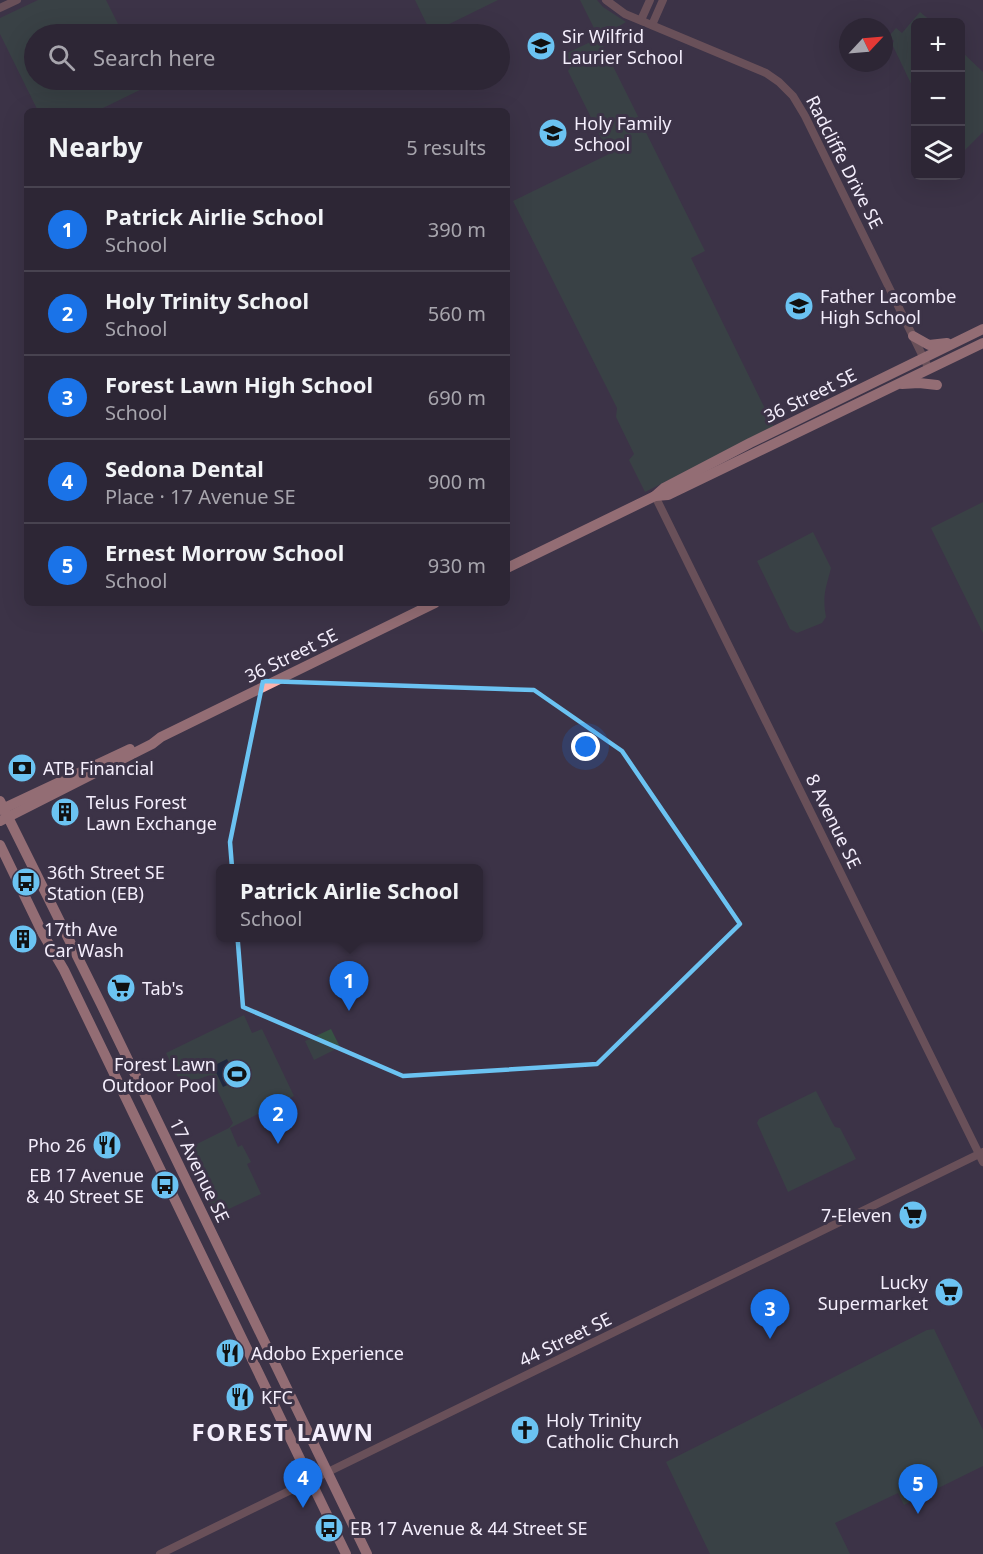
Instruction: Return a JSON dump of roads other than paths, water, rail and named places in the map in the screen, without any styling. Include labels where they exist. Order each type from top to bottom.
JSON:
[{"type":"main road","name":"36 Street SE","points":[[510,567],[655,496],[664,488],[750,443],[983,329]]},
{"type":"main road","points":[[913,336],[929,345],[959,341]]},
{"type":"main road","name":"36 Street SE","points":[[655,496],[668,495],[983,343]]},
{"type":"main road","points":[[896,385],[919,383],[937,385]]},
{"type":"main road","name":"36 Street SE","points":[[2,812],[95,764],[161,737],[429,606]]},
{"type":"main road","name":"17 Avenue SE","points":[[2,812],[101,1004],[367,1554]]},
{"type":"main road","name":"17 Avenue SE","points":[[0,845],[43,934],[64,970],[346,1554]]},
{"type":"street","points":[[0,8],[17,0]]},
{"type":"street","name":"Radcliffe Drive SE","points":[[606,0],[621,11],[766,73],[793,96],[810,125],[929,369]]},
{"type":"street","points":[[641,20],[650,0]]},
{"type":"street","points":[[652,25],[663,0]]},
{"type":"street","name":"8 Avenue SE","points":[[655,496],[982,1156]]},
{"type":"street","name":"44 Street SE","points":[[160,1554],[982,1156]]},
{"type":"water","points":[[227,1059],[238,1080],[223,1087],[213,1066]]},
{"type":"place","name":"Sir Wilfrid Laurier School","points":[[541,46]]},
{"type":"place","name":"Holy Family School","points":[[553,133]]},
{"type":"place","name":"Father Lacombe High School","points":[[799,306]]},
{"type":"place","name":"ATB Financial","points":[[22,768]]},
{"type":"place","name":"Telus Forest Lawn Exchange","points":[[65,812]]},
{"type":"place","name":"36th Street SE Station (EB)","points":[[26,882]]},
{"type":"place","name":"17th Ave Car Wash","points":[[23,939]]},
{"type":"place","name":"Tab's","points":[[121,988]]},
{"type":"place","name":"Patrick Airlie School","points":[[349,1011]]},
{"type":"place","name":"Forest Lawn Outdoor Pool","points":[[237,1074]]},
{"type":"place","name":"Holy Trinity School","points":[[278,1144]]},
{"type":"place","name":"Pho 26","points":[[107,1145]]},
{"type":"place","name":"EB 17 Avenue & 40 Street SE","points":[[165,1185]]},
{"type":"place","name":"7-Eleven","points":[[913,1215]]},
{"type":"place","name":"Lucky Supermarket","points":[[949,1292]]},
{"type":"place","name":"Forest Lawn High School","points":[[770,1339]]},
{"type":"place","name":"Adobo Experience","points":[[230,1353]]},
{"type":"place","name":"KFC","points":[[240,1397]]},
{"type":"place","name":"Holy Trinity Catholic Church","points":[[525,1430]]},
{"type":"place","name":"Sedona Dental","points":[[303,1508]]},
{"type":"place","name":"Ernest Morrow School","points":[[918,1514]]},
{"type":"place","name":"EB 17 Avenue & 44 Street SE","points":[[329,1528]]},
{"type":"district","name":"FOREST LAWN","points":[[283,1431]]}]
